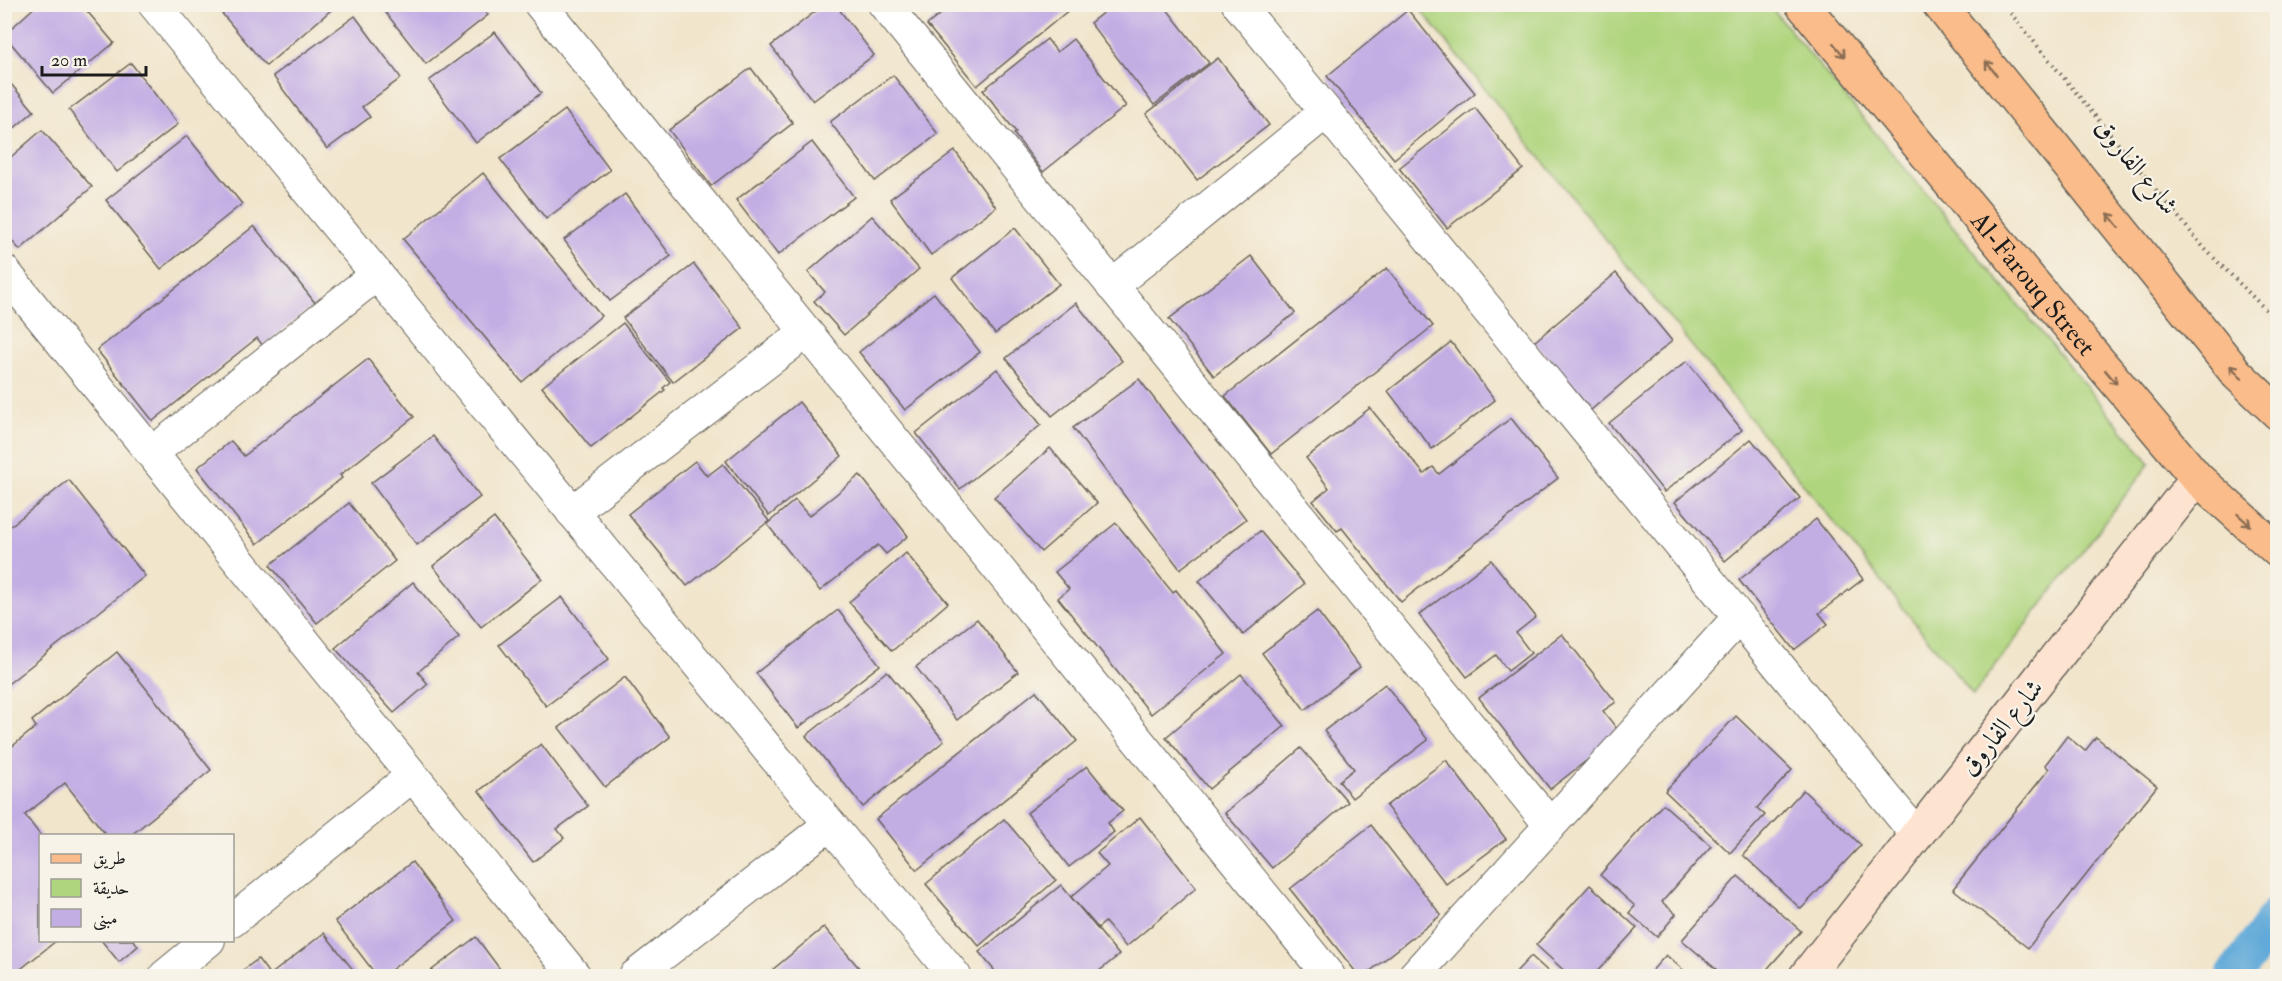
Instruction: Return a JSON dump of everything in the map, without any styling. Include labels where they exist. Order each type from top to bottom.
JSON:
[{"type":"main road","name":"Al-Farouq Street","points":[[1802,4],[2026,276],[2197,478],[2277,551]]},
{"type":"main road","points":[[1939,4],[2237,374],[2277,412]]},
{"type":"main road","name":"شارع الفاروق","points":[[1806,976],[2197,478]]},
{"type":"street","points":[[154,4],[955,976]]},
{"type":"street","points":[[884,4],[1550,825]]},
{"type":"street","points":[[1238,4],[1916,834]]},
{"type":"street","points":[[550,8],[806,332],[1329,976]]},
{"type":"street","points":[[1112,286],[1326,112]]},
{"type":"street","points":[[4,271],[575,976]]},
{"type":"street","points":[[152,453],[376,274]]},
{"type":"street","points":[[572,512],[806,332]]},
{"type":"street","points":[[1414,976],[1739,617]]},
{"type":"street","points":[[234,919],[412,776]]},
{"type":"street","points":[[635,976],[830,824]]},
{"type":"street","points":[[165,976],[207,942]]},
{"type":"path","name":"شارع الفاروق","points":[[2004,4],[2204,248],[2277,322]]},
{"type":"green space","points":[[1417,5],[1769,5],[2150,463],[1973,695]]},
{"type":"building","points":[[38,4],[81,4],[114,43],[53,93],[4,35]]},
{"type":"building","points":[[214,4],[338,4],[266,66]]},
{"type":"building","points":[[379,4],[480,4],[488,15],[426,64]]},
{"type":"building","points":[[825,4],[835,4],[874,55],[813,101],[771,46]]},
{"type":"building","points":[[953,4],[1076,4],[977,86],[927,25]]},
{"type":"building","points":[[1114,4],[1163,4],[1209,63],[1154,105],[1090,23]]},
{"type":"building","points":[[1408,10],[1475,93],[1394,159],[1327,76]]},
{"type":"building","points":[[355,16],[401,78],[362,107],[370,117],[327,149],[273,76]]},
{"type":"building","points":[[495,32],[541,93],[476,143],[429,81]]},
{"type":"building","points":[[1047,39],[1057,52],[1073,39],[1126,106],[1043,172],[1014,134],[1016,132],[983,90]]},
{"type":"building","points":[[1218,58],[1269,125],[1197,180],[1146,114]]},
{"type":"building","points":[[131,63],[178,124],[117,172],[69,110]]},
{"type":"building","points":[[751,68],[793,123],[711,186],[669,130]]},
{"type":"building","points":[[893,75],[938,134],[875,181],[830,122]]},
{"type":"building","points":[[4,76],[34,111],[4,137]]},
{"type":"building","points":[[1475,108],[1523,169],[1447,228],[1399,168]]},
{"type":"building","points":[[565,110],[610,170],[546,219],[500,159]]},
{"type":"building","points":[[42,130],[92,187],[20,250],[4,232],[4,163]]},
{"type":"building","points":[[187,136],[242,204],[161,269],[106,200]]},
{"type":"building","points":[[812,142],[854,197],[778,255],[736,200]]},
{"type":"building","points":[[955,151],[996,207],[931,255],[890,199]]},
{"type":"building","points":[[483,173],[601,316],[522,382],[403,239]]},
{"type":"building","points":[[625,194],[671,256],[610,301],[564,240]]},
{"type":"building","points":[[872,216],[919,269],[844,335],[814,301],[825,292],[808,272]]},
{"type":"building","points":[[254,226],[316,304],[263,346],[257,338],[153,421],[97,350]]},
{"type":"building","points":[[1015,228],[1059,284],[995,334],[952,278]]},
{"type":"building","points":[[1251,256],[1295,313],[1214,376],[1169,319]]},
{"type":"building","points":[[694,264],[743,328],[673,382],[623,318]]},
{"type":"building","points":[[1387,268],[1433,326],[1271,454],[1225,396]]},
{"type":"building","points":[[1616,273],[1672,341],[1591,410],[1534,342]]},
{"type":"building","points":[[934,293],[980,352],[905,410],[859,352]]},
{"type":"building","points":[[1076,303],[1122,361],[1052,416],[1006,358]]},
{"type":"building","points":[[623,323],[670,382],[663,388],[665,390],[591,448],[542,387]]},
{"type":"building","points":[[1451,342],[1495,400],[1432,449],[1388,391]]},
{"type":"building","points":[[368,359],[414,417],[340,475],[342,478],[257,544],[197,468],[231,441],[244,456]]},
{"type":"building","points":[[1687,361],[1742,430],[1664,492],[1609,423]]},
{"type":"building","points":[[997,369],[1041,425],[960,489],[916,433]]},
{"type":"building","points":[[1139,379],[1246,519],[1180,569],[1073,428]]},
{"type":"building","points":[[799,402],[842,456],[769,516],[726,461]]},
{"type":"building","points":[[1370,408],[1424,474],[1433,467],[1439,474],[1511,418],[1558,478],[1401,602],[1342,528],[1337,531],[1313,501],[1329,488],[1306,458]]},
{"type":"building","points":[[433,436],[480,497],[417,545],[371,483]]},
{"type":"building","points":[[1751,439],[1800,498],[1725,561],[1675,502]]},
{"type":"building","points":[[1050,448],[1097,503],[1041,552],[994,497]]},
{"type":"building","points":[[695,461],[707,476],[723,464],[769,521],[687,586],[628,514]]},
{"type":"building","points":[[860,475],[908,536],[886,554],[878,545],[820,591],[767,524],[795,500],[809,516]]},
{"type":"building","points":[[69,480],[145,576],[4,687],[4,531]]},
{"type":"building","points":[[349,503],[395,561],[317,623],[270,565]]},
{"type":"building","points":[[494,518],[542,579],[481,627],[433,566]]},
{"type":"building","points":[[1816,519],[1863,579],[1819,613],[1828,624],[1794,650],[1739,580]]},
{"type":"building","points":[[1116,523],[1173,593],[1176,590],[1226,654],[1151,714],[1058,598],[1069,589],[1055,572]]},
{"type":"building","points":[[1260,531],[1304,584],[1243,635],[1199,581]]},
{"type":"building","points":[[906,553],[948,603],[892,651],[849,602]]},
{"type":"building","points":[[1491,560],[1536,617],[1516,633],[1531,653],[1508,671],[1496,655],[1467,677],[1419,615]]},
{"type":"building","points":[[413,582],[459,637],[418,672],[428,684],[394,713],[335,648]]},
{"type":"building","points":[[562,597],[609,659],[546,706],[499,645]]},
{"type":"building","points":[[838,610],[880,665],[798,728],[756,673]]},
{"type":"building","points":[[1317,611],[1360,667],[1305,710],[1262,653]]},
{"type":"building","points":[[977,619],[1018,672],[957,720],[916,667]]},
{"type":"building","points":[[1562,634],[1616,702],[1603,711],[1621,734],[1550,789],[1479,698]]},
{"type":"building","points":[[117,652],[211,770],[132,834],[105,834],[65,783],[25,815],[39,834],[39,942],[54,942],[12,976],[4,976],[4,753],[36,727],[32,721]]},
{"type":"building","points":[[887,671],[944,741],[863,807],[806,736]]},
{"type":"building","points":[[1241,674],[1285,726],[1209,789],[1166,737]]},
{"type":"building","points":[[625,677],[670,737],[605,787],[559,728]]},
{"type":"building","points":[[1385,684],[1428,740],[1352,798],[1339,781],[1354,769],[1324,731]]},
{"type":"building","points":[[1036,691],[1077,741],[917,870],[876,819]]},
{"type":"building","points":[[1736,716],[1792,770],[1757,808],[1765,815],[1730,853],[1665,791]]},
{"type":"building","points":[[2067,736],[2085,751],[2096,737],[2157,786],[2028,948],[1953,889],[2049,769],[2045,765]]},
{"type":"building","points":[[541,744],[588,806],[557,829],[564,838],[533,862],[479,791]]},
{"type":"building","points":[[1301,748],[1348,802],[1272,868],[1225,813]]},
{"type":"building","points":[[1446,760],[1506,839],[1446,884],[1386,806]]},
{"type":"building","points":[[1087,766],[1123,811],[1108,823],[1114,832],[1069,867],[1027,813]]},
{"type":"building","points":[[1803,790],[1861,845],[1801,909],[1743,855]]},
{"type":"building","points":[[1663,804],[1711,846],[1662,902],[1676,914],[1657,937],[1629,913],[1635,906],[1600,875]]},
{"type":"building","points":[[1140,817],[1196,888],[1126,947],[1105,922],[1098,928],[1071,897],[1108,866],[1097,853]]},
{"type":"building","points":[[1004,819],[1056,880],[979,946],[926,884]]},
{"type":"building","points":[[1371,825],[1441,915],[1364,976],[1359,976],[1290,889]]},
{"type":"building","points":[[412,862],[456,921],[383,976],[377,976],[335,921]]},
{"type":"building","points":[[1738,876],[1801,931],[1761,976],[1724,976],[1682,940]]},
{"type":"building","points":[[1061,885],[1119,955],[1093,976],[999,976],[979,952]]},
{"type":"building","points":[[1590,885],[1637,928],[1593,976],[1570,976],[1536,945]]},
{"type":"building","points":[[824,927],[866,976],[765,976]]},
{"type":"building","points":[[324,933],[358,976],[235,976],[258,959],[270,975]]},
{"type":"building","points":[[476,937],[505,976],[424,976]]},
{"type":"building","points":[[103,942],[135,942],[138,946],[119,962]]},
{"type":"building","points":[[1666,955],[1690,976],[1647,976]]},
{"type":"building","points":[[1531,956],[1553,976],[1512,976]]},
{"type":"waterway","points":[[2234,976],[2278,914]]}]
